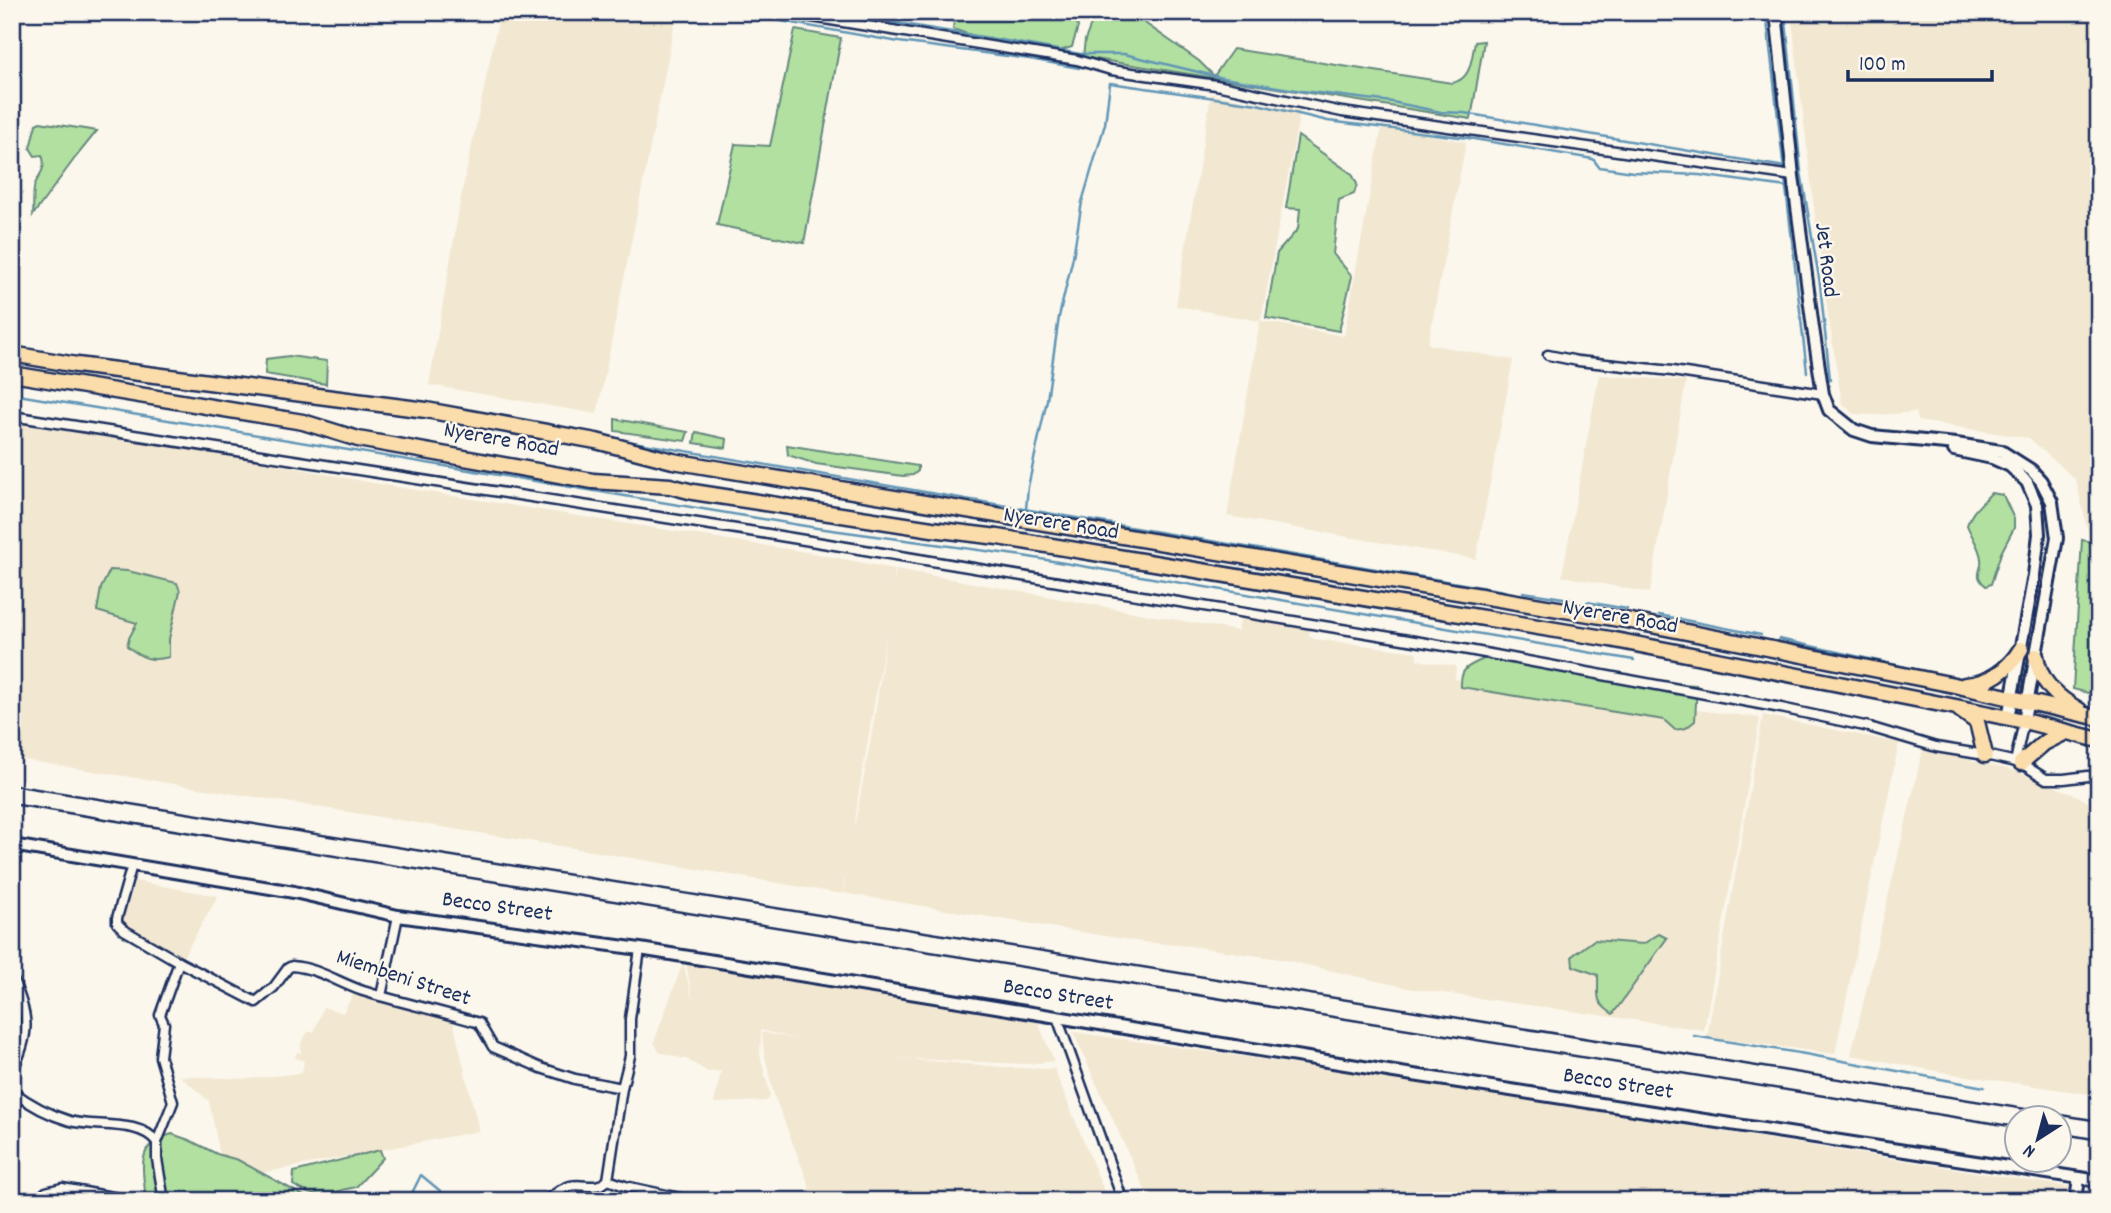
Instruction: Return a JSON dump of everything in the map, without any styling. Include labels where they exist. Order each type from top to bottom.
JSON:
[{"type":"highway","name":"Nyerere Road","points":[[12,354],[76,365],[426,410],[596,441],[673,461],[1579,612],[1954,685],[2096,718]]},
{"type":"highway","name":"Nyerere Road","points":[[12,374],[303,422],[358,439],[593,481],[670,486],[693,492],[998,537],[1610,639],[1956,707],[2007,723],[2024,721],[2099,740]]},
{"type":"highway","points":[[1954,685],[1973,685],[1995,676],[2012,662],[2021,649]]},
{"type":"highway","points":[[2036,656],[2043,678],[2051,690],[2075,708],[2096,718]]},
{"type":"highway","points":[[1956,707],[1977,723],[1985,755]]},
{"type":"highway","points":[[2018,763],[2044,743],[2066,732]]},
{"type":"street","points":[[781,12],[1077,60],[1111,70],[1216,85],[1342,112],[1793,176]]},
{"type":"street","name":"Jet Road","points":[[1776,12],[1793,176],[1823,394],[1829,410],[1854,430],[1872,436],[2001,451],[2031,470],[2041,481],[2052,502],[2057,538],[2018,763]]},
{"type":"street","points":[[1548,355],[1823,394]]},
{"type":"street","points":[[12,416],[776,536],[1463,649],[1782,708],[1869,727],[1936,747],[2018,763],[2046,779],[2088,776],[2099,778]]},
{"type":"street","name":"Jet Road","points":[[1923,441],[1992,458],[2010,466],[2027,482],[2037,505],[2039,534],[2007,723]]},
{"type":"street","name":"Becco Street","points":[[12,845],[294,892],[398,916],[640,949],[1421,1076],[2099,1181]]},
{"type":"street","points":[[132,865],[117,923],[124,930],[179,961],[160,1015],[164,1024],[160,1057],[173,1102],[158,1142],[156,1159],[164,1201]]},
{"type":"street","points":[[381,996],[398,916]]},
{"type":"street","points":[[550,1199],[567,1186],[595,1186],[608,1180],[622,1088],[630,1056],[630,1019],[640,949]]},
{"type":"street","name":"Miembeni Street","points":[[179,961],[256,1002],[274,987],[292,966],[331,976],[354,988],[479,1023],[493,1047],[541,1068],[575,1079],[622,1088]]},
{"type":"street","points":[[12,978],[20,994],[27,1027],[20,1056],[12,1071]]},
{"type":"street","points":[[1057,1017],[1123,1201]]},
{"type":"street","points":[[12,1091],[54,1115],[93,1125],[134,1128],[158,1142]]},
{"type":"street","points":[[2076,1201],[2079,1178]]},
{"type":"street","points":[[608,1180],[694,1201]]},
{"type":"street","points":[[36,1201],[46,1192],[62,1188],[135,1201]]},
{"type":"shaded area","points":[[500,12],[677,12],[597,414],[429,385],[462,192]]},
{"type":"shaded area","points":[[1791,12],[2099,12],[2099,687],[2073,681],[2093,571],[2088,532],[2076,480],[2029,438],[1918,421],[1916,412],[1855,414],[1842,404],[1824,288],[1820,232],[1816,225]]},
{"type":"shaded area","points":[[1211,94],[1300,111],[1261,321],[1344,336],[1382,126],[1466,142],[1428,344],[1513,360],[1476,559],[1227,516],[1260,321],[1176,306]]},
{"type":"shaded area","points":[[1599,375],[1686,381],[1650,593],[1562,576]]},
{"type":"shaded area","points":[[12,420],[207,451],[378,484],[812,553],[895,569],[893,587],[896,569],[1238,631],[1241,615],[1310,625],[1309,636],[1314,639],[1417,652],[1417,660],[1456,666],[1455,679],[1760,718],[1704,1030],[1408,988],[1280,959],[1142,942],[843,893],[847,867],[842,894],[12,758]],"holes":[[[887,630],[875,716],[854,830]]]},
{"type":"shaded area","points":[[1763,715],[1899,743],[1835,1054],[1707,1037]]},
{"type":"shaded area","points":[[1923,749],[2015,771],[2085,800],[2099,815],[2099,1048],[2089,1094],[1947,1073],[1851,1055]]},
{"type":"shaded area","points":[[135,881],[218,896],[183,957],[126,927],[122,921]]},
{"type":"shaded area","points":[[686,962],[1038,1022],[1054,1061],[1026,1064],[893,1058],[1054,1069],[1108,1201],[810,1201],[809,1185],[774,1095],[762,1032],[800,1040],[761,1030],[760,1055],[770,1094],[765,1101],[714,1103],[721,1071],[708,1072],[688,1060],[659,1052],[654,1042],[683,963],[693,1002]]},
{"type":"shaded area","points":[[355,991],[452,1017],[479,1131],[225,1180],[209,1101],[180,1076],[247,1079],[302,1073],[304,1061],[295,1058],[297,1052],[301,1053],[301,1043],[308,1032],[314,1032],[323,1007],[343,1013]]},
{"type":"shaded area","points":[[1073,1032],[1362,1074],[2069,1187],[2067,1201],[1150,1201]]},
{"type":"shaded area","points":[[47,1184],[114,1197],[114,1201],[36,1201]]},
{"type":"green space","points":[[955,12],[1074,12],[1078,27],[1072,47],[1056,52],[991,42],[953,29]]},
{"type":"green space","points":[[1096,12],[1129,12],[1199,61],[1214,76],[1233,49],[1452,83],[1459,81],[1467,73],[1475,42],[1484,41],[1471,119],[1083,57],[1085,40]]},
{"type":"green space","points":[[795,30],[841,38],[804,243],[717,225],[735,144],[770,146]]},
{"type":"green space","points":[[40,122],[97,131],[33,215],[34,188],[44,163],[42,155],[35,156],[30,148],[36,124]]},
{"type":"green space","points":[[1298,136],[1352,174],[1357,184],[1354,194],[1339,200],[1333,254],[1352,276],[1339,331],[1266,318],[1277,253],[1298,229],[1300,209],[1286,208]]},
{"type":"green space","points":[[289,356],[327,361],[326,384],[265,374],[266,359]]},
{"type":"green space","points":[[615,419],[688,432],[685,441],[615,431]]},
{"type":"green space","points":[[696,432],[727,439],[726,448],[694,443]]},
{"type":"green space","points":[[787,445],[918,466],[918,471],[913,475],[903,476],[816,464],[788,455]]},
{"type":"green space","points":[[1991,493],[2003,495],[2014,519],[2014,528],[2001,553],[1991,584],[1986,586],[1979,575],[1979,550],[1967,525],[1974,511]]},
{"type":"green space","points":[[2082,540],[2099,543],[2099,696],[2073,689]]},
{"type":"green space","points":[[110,570],[128,571],[177,583],[180,591],[169,639],[169,657],[151,659],[137,653],[127,646],[137,623],[97,611],[101,588]]},
{"type":"green space","points":[[1486,658],[1661,690],[1676,684],[1697,685],[1695,721],[1686,728],[1675,730],[1664,720],[1461,687],[1464,671],[1470,665]]},
{"type":"green space","points":[[1659,934],[1667,938],[1613,1014],[1600,1001],[1598,975],[1573,966],[1572,956],[1594,940],[1643,944]]},
{"type":"green space","points":[[172,1134],[217,1154],[238,1160],[313,1201],[146,1201],[143,1167],[146,1152],[156,1139]]},
{"type":"green space","points":[[380,1150],[383,1158],[356,1187],[325,1197],[308,1193],[293,1185],[294,1172]]},
{"type":"waterway","points":[[730,12],[899,42],[1079,68]]},
{"type":"waterway","points":[[830,12],[1080,54],[1124,54],[1223,78],[1392,102],[1441,112],[1464,113],[1785,167]]},
{"type":"waterway","points":[[1766,12],[1807,372]]},
{"type":"waterway","points":[[1785,12],[1801,172],[1820,284],[1830,380]]},
{"type":"waterway","points":[[1026,509],[1028,487],[1047,400],[1059,317],[1082,202],[1105,124],[1110,83],[1257,104],[1328,121],[1468,138],[1593,159],[1599,167],[1633,172],[1699,175],[1787,187]]},
{"type":"waterway","points":[[12,347],[37,351]]},
{"type":"waterway","points":[[12,394],[817,528],[1023,556],[1634,660]]},
{"type":"waterway","points":[[621,440],[1504,591]]},
{"type":"waterway","points":[[1523,592],[1570,599]]},
{"type":"waterway","points":[[1587,602],[1627,609]]},
{"type":"waterway","points":[[1659,615],[1761,635]]},
{"type":"waterway","points":[[1779,639],[1964,680]]},
{"type":"waterway","points":[[1988,685],[2008,690]]},
{"type":"waterway","points":[[2032,695],[2053,700]]},
{"type":"waterway","points":[[2083,706],[2099,710]]},
{"type":"waterway","points":[[142,936],[169,952]]},
{"type":"waterway","points":[[1694,1036],[1984,1087]]},
{"type":"waterway","points":[[170,1119],[175,1106]]},
{"type":"waterway","points":[[615,1159],[619,1134]]},
{"type":"waterway","points":[[408,1201],[421,1175],[450,1199]]},
{"type":"waterway","points":[[193,1201],[213,1195],[250,1201]]},
{"type":"railway","points":[[12,785],[2099,1121]]},
{"type":"railway","points":[[12,804],[2002,1125]]},
{"type":"railway","points":[[2072,1135],[2099,1140]]}]
